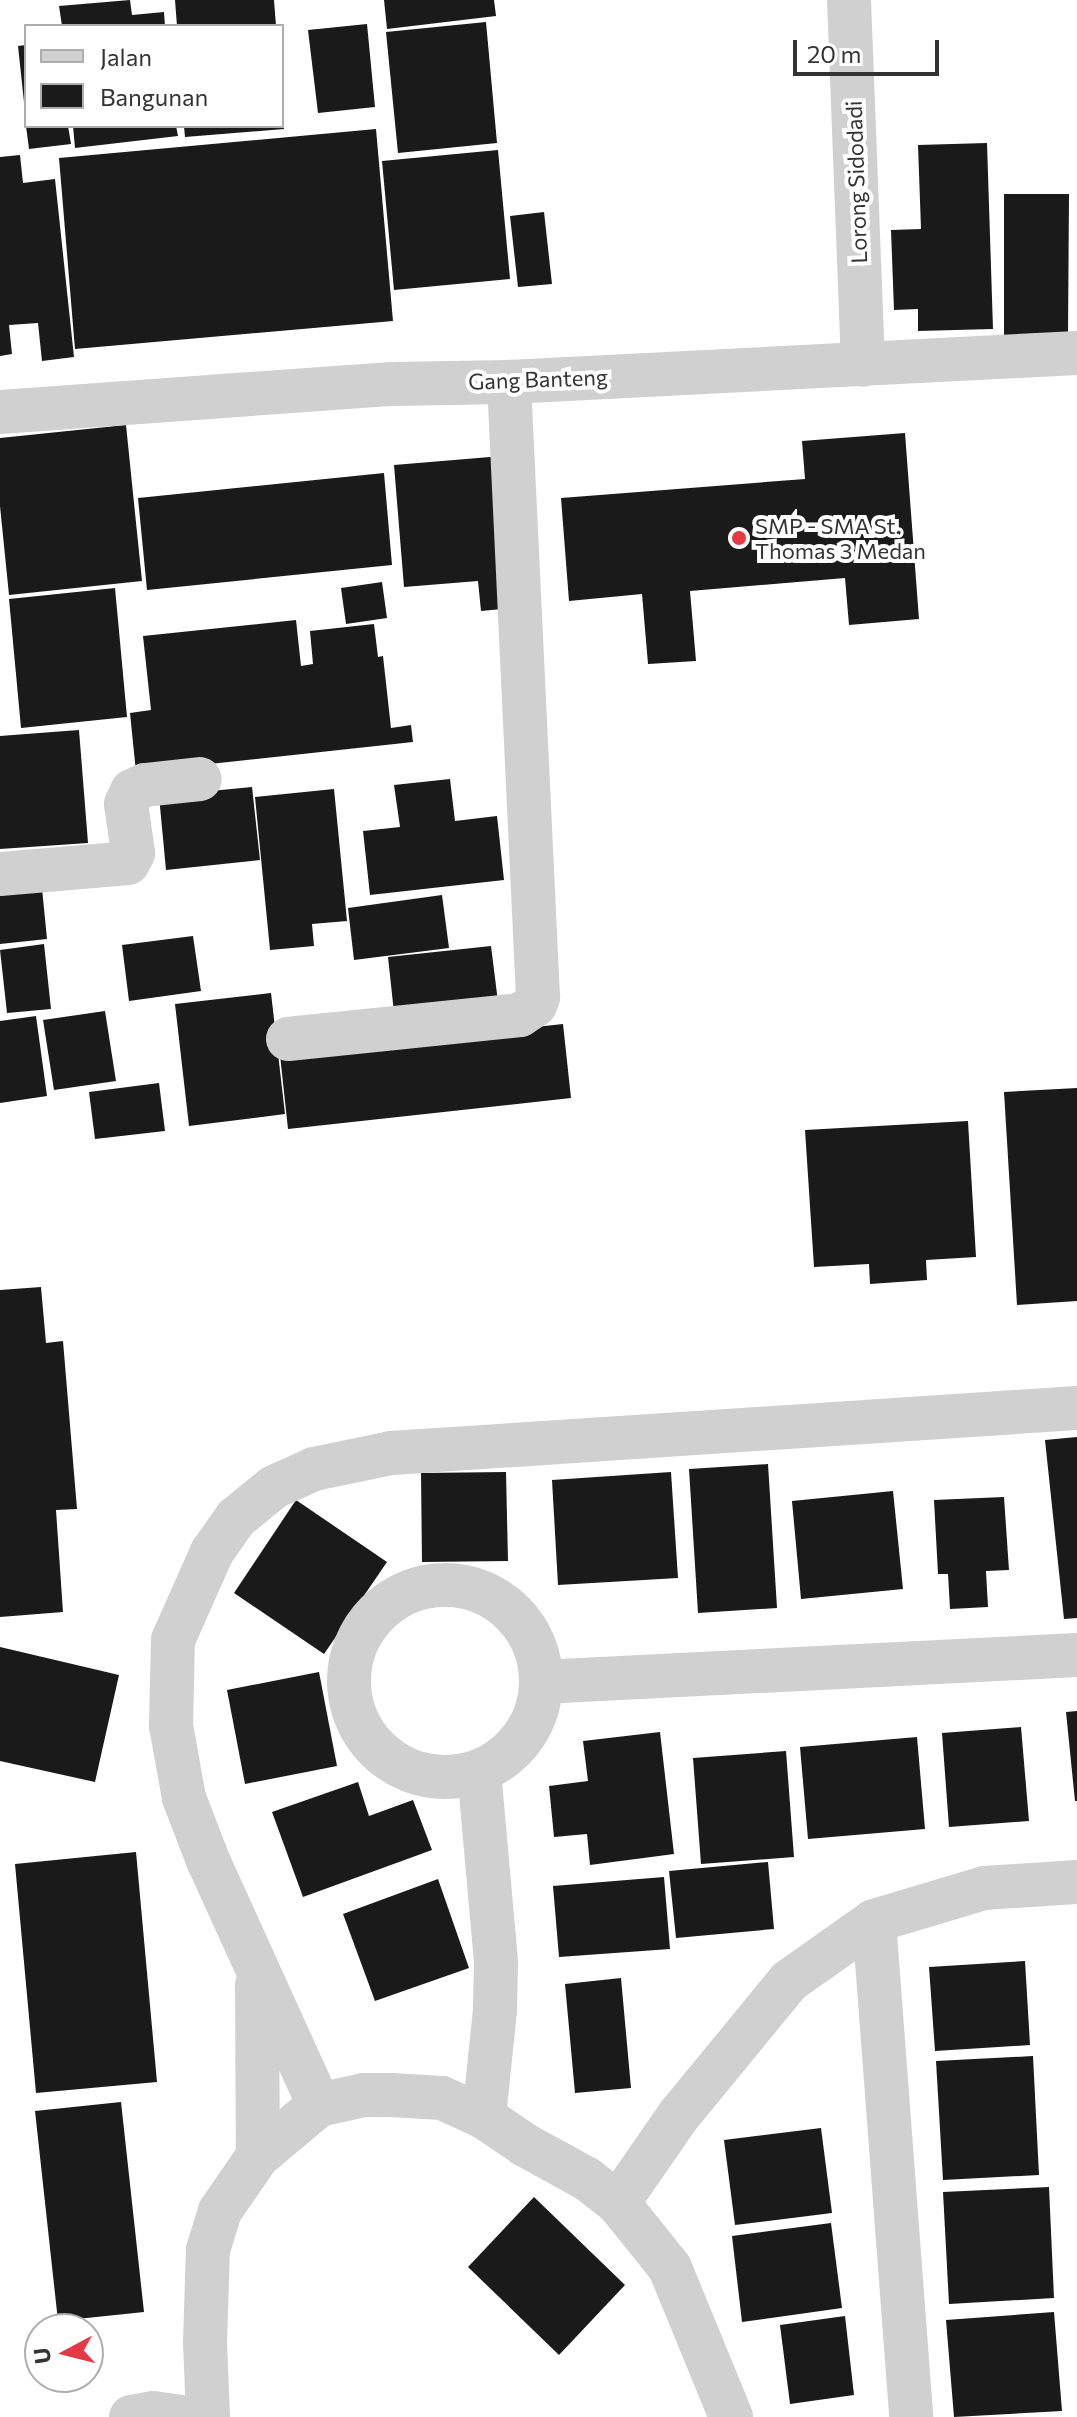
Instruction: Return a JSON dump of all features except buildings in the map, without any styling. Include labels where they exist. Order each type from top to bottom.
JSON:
[{"type":"street","name":"Lorong Sidodadi","points":[[849,0],[863,365]]},
{"type":"street","name":"Gang Banteng","points":[[0,412],[392,384],[509,382],[1077,353]]},
{"type":"street","points":[[288,1039],[520,1015],[535,1005],[538,997],[509,382]]},
{"type":"street","points":[[0,874],[128,863],[133,853],[126,804],[132,791],[145,785],[200,779]]},
{"type":"street","points":[[319,2105],[257,1975],[184,1798],[171,1726],[173,1640],[212,1552],[236,1518],[274,1487],[314,1469],[391,1453],[1077,1408]]},
{"type":"street","points":[[446,1585],[471,1588],[494,1598],[514,1614],[529,1634],[538,1657],[541,1682],[538,1707],[528,1731],[512,1750],[479,1771],[444,1777],[419,1774],[396,1764],[376,1748],[362,1728],[352,1705],[349,1680],[353,1655],[363,1632],[378,1612],[398,1596],[422,1588],[446,1585]]},
{"type":"street","points":[[541,1682],[1077,1655]]},
{"type":"street","points":[[479,1771],[496,1961],[495,2010],[484,2117]]},
{"type":"street","points":[[618,2203],[679,2115],[789,1981],[874,1921],[984,1888],[1077,1882]]},
{"type":"street","points":[[874,1921],[911,2417]]},
{"type":"street","points":[[257,1975],[258,2156]]},
{"type":"street","points":[[208,2417],[205,2343],[208,2250],[220,2211],[258,2156],[293,2123],[319,2105],[364,2095],[391,2095],[442,2098],[484,2117],[525,2145],[587,2179],[618,2203],[670,2268],[731,2417]]},
{"type":"street","points":[[131,2417],[153,2413],[182,2417]]},
{"type":"place","name":"SMP - SMA St. Thomas 3 Medan","points":[[739,538]]}]
